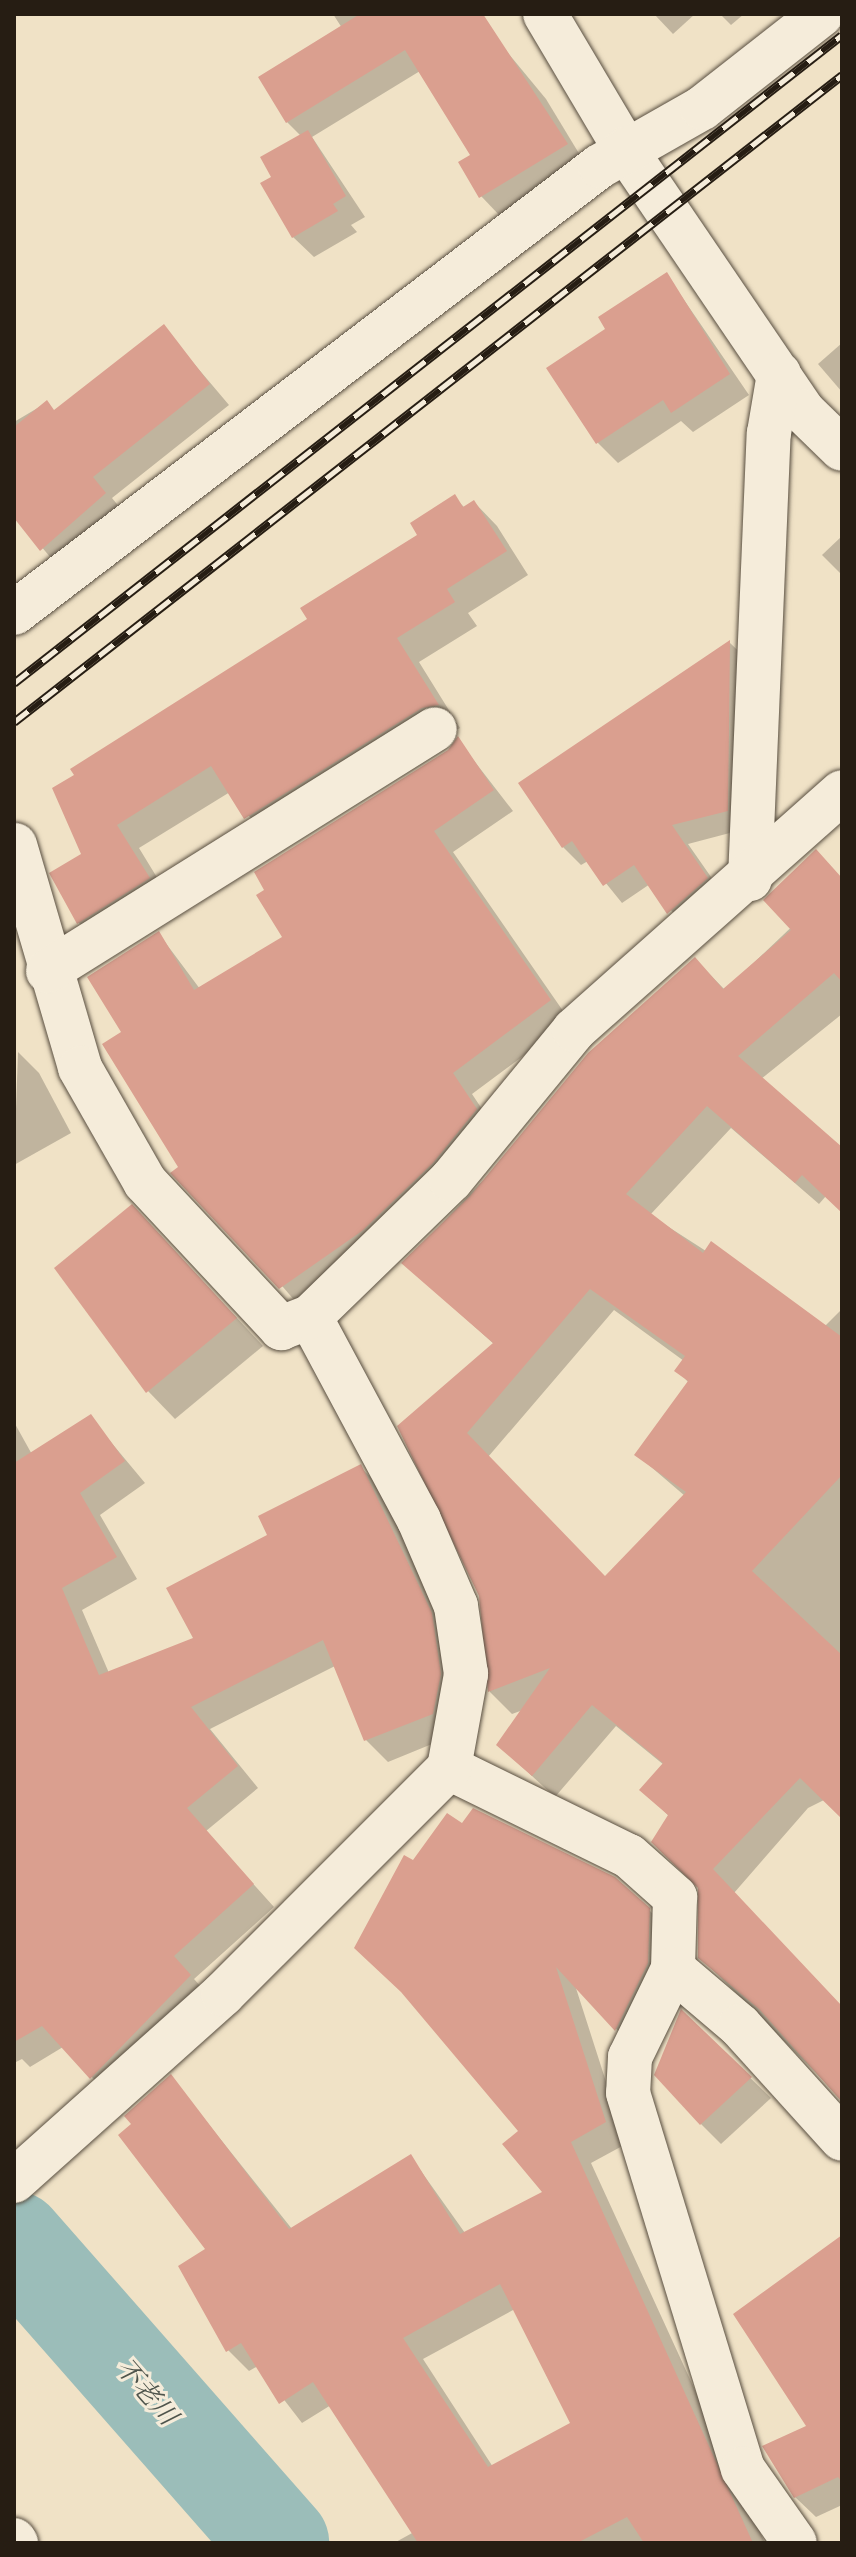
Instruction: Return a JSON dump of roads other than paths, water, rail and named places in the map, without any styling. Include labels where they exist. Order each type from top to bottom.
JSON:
[{"type":"street","points":[[545,14],[625,149],[779,374],[842,449]]},
{"type":"street","points":[[14,613],[625,149],[702,108],[822,14]]},
{"type":"street","points":[[750,879],[769,433],[779,374]]},
{"type":"street","points":[[48,971],[435,729]]},
{"type":"street","points":[[15,845],[48,971],[80,1068],[145,1182],[281,1328],[310,1317],[451,1180],[574,1030],[750,879],[842,792]]},
{"type":"street","points":[[15,2180],[223,1994],[449,1768],[466,1674],[456,1606],[419,1520],[310,1317]]},
{"type":"street","points":[[449,1768],[660,1877],[675,1897],[673,1969],[630,2057],[628,2093],[743,2469],[795,2543]]},
{"type":"street","points":[[673,1969],[740,2026],[842,2139]]},
{"type":"waterway","name":"不老川","points":[[14,2241],[279,2543]]},
{"type":"railway","points":[[14,683],[842,35]]},
{"type":"railway","points":[[14,722],[842,75]]}]
